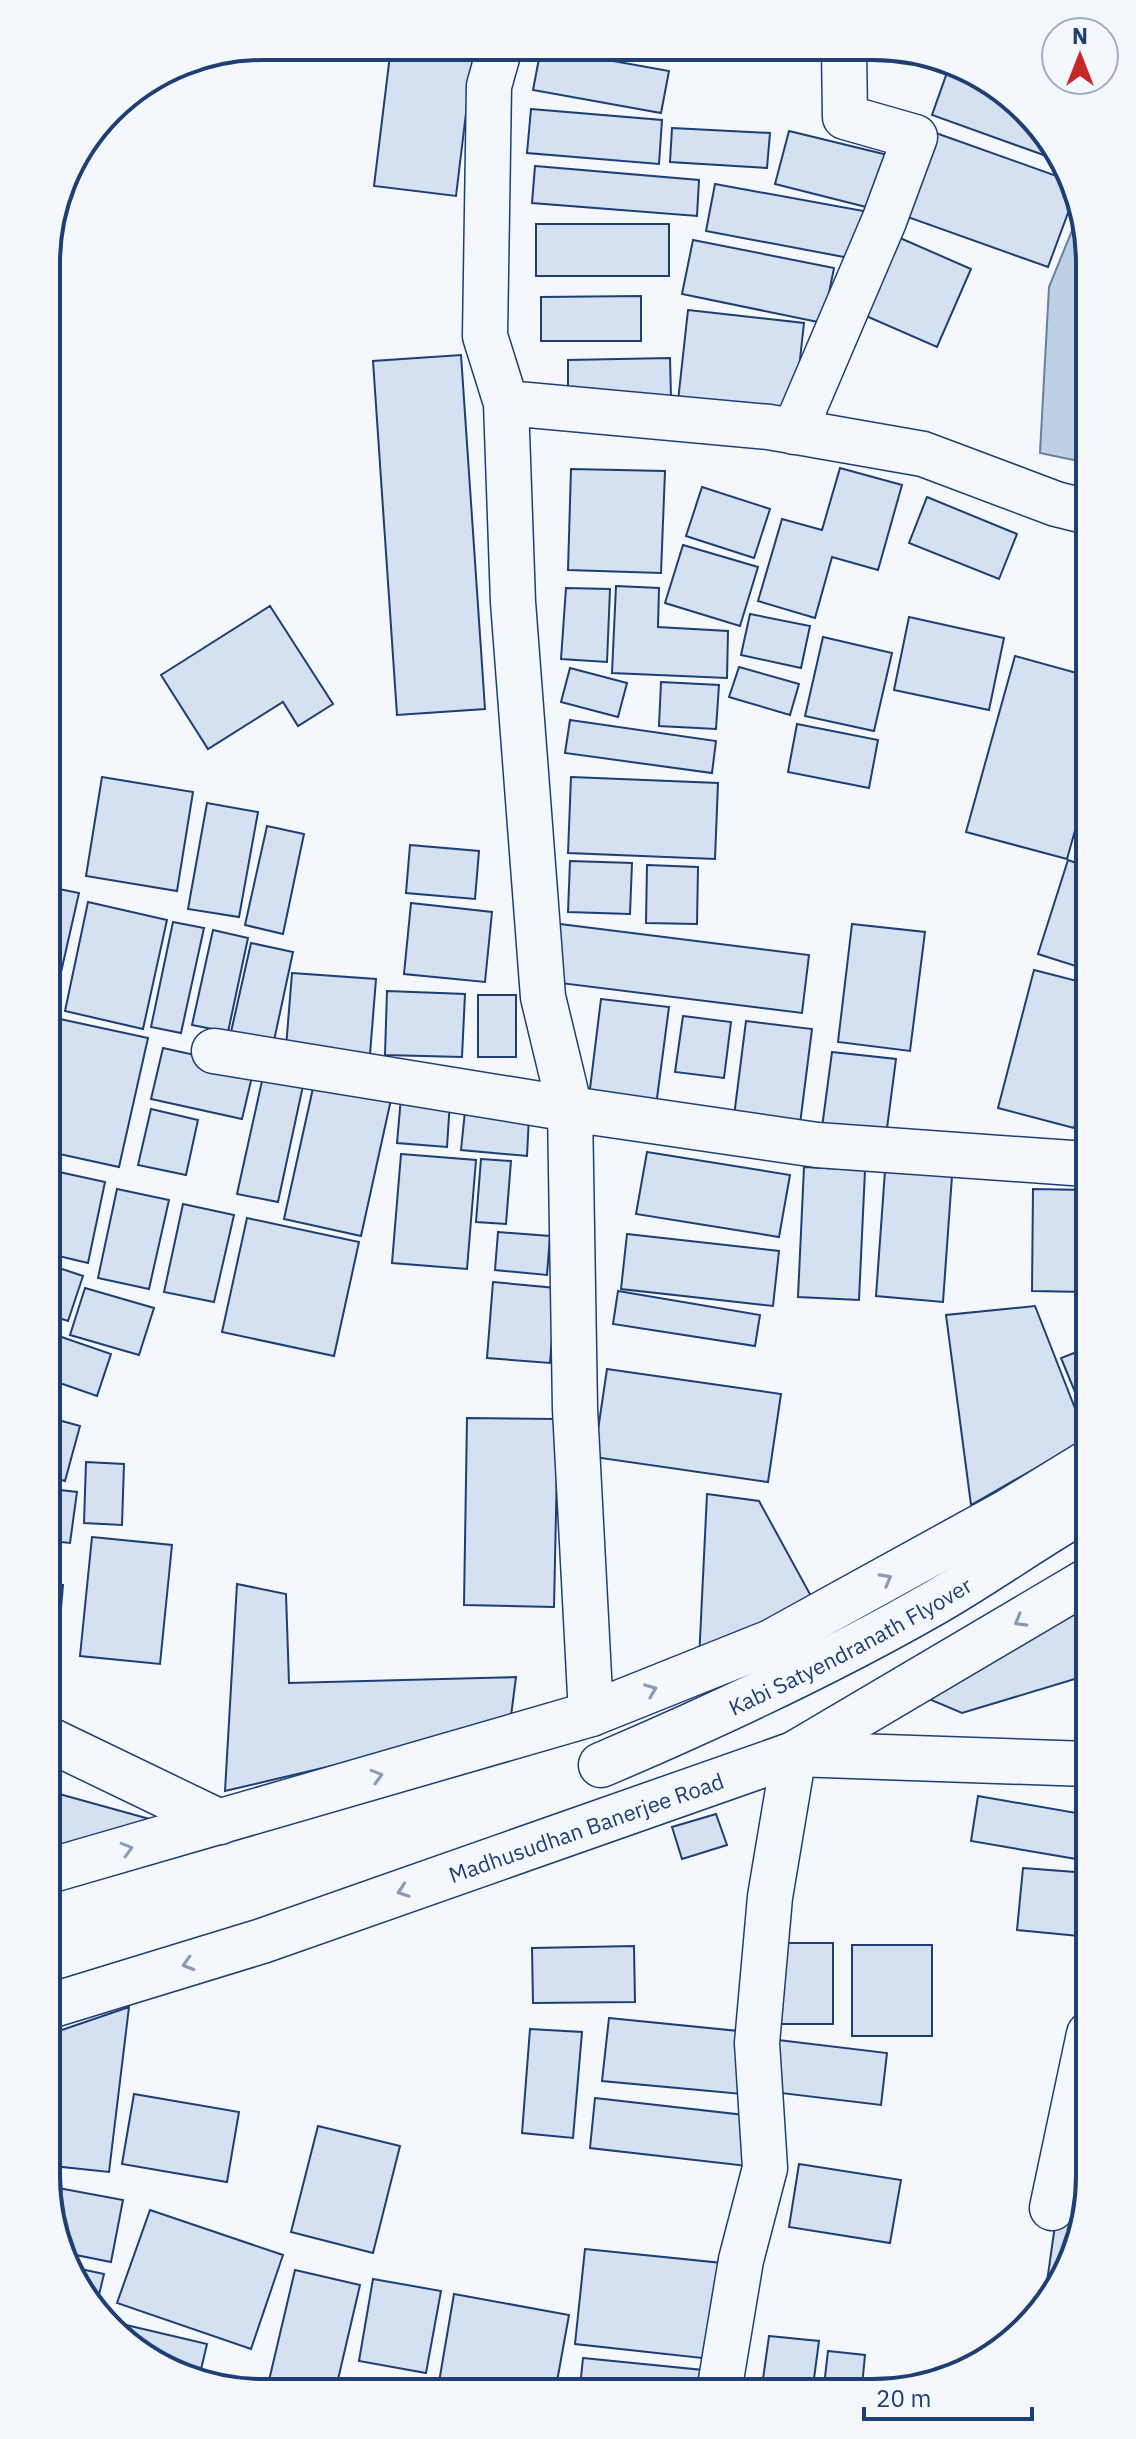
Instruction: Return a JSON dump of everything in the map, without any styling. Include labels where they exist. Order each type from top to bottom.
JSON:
[{"type":"street","points":[[496,60],[489,86],[485,336],[506,403],[513,602],[543,997],[570,1109],[575,1409],[591,1714]]},
{"type":"street","points":[[794,432],[884,221],[915,137],[845,117],[844,60]]},
{"type":"street","points":[[506,403],[769,427],[923,454],[1076,509]]},
{"type":"street","points":[[214,1051],[570,1109],[817,1145],[1076,1163]]},
{"type":"street","points":[[60,1868],[591,1714],[771,1642],[1007,1512],[1076,1470]]},
{"type":"street","name":"Kabi Satyendranath Flyover","points":[[601,1765],[711,1718],[840,1655],[939,1601],[1076,1515]]},
{"type":"street","name":"Madhusudhan Banerjee Road","points":[[60,2003],[262,1941],[794,1754],[1076,1587]]},
{"type":"street","points":[[60,1745],[220,1822]]},
{"type":"street","points":[[721,2379],[741,2260],[765,2168],[757,2043],[770,1897],[794,1754],[1076,1764]]},
{"type":"street","points":[[1052,2208],[1076,2095]]},
{"type":"water","points":[[1073,229],[1076,263],[1076,461],[1040,453],[1049,287]]},
{"type":"building","points":[[389,60],[472,60],[456,196],[374,186]]},
{"type":"building","points":[[539,60],[608,60],[669,71],[661,113],[533,90]]},
{"type":"building","points":[[946,74],[986,94],[1007,110],[1045,155],[932,115]]},
{"type":"building","points":[[531,109],[662,120],[659,164],[527,153]]},
{"type":"building","points":[[672,128],[770,133],[767,168],[670,162]]},
{"type":"building","points":[[789,131],[896,157],[882,211],[775,184]]},
{"type":"building","points":[[933,132],[1056,176],[1069,211],[1048,267],[902,215]]},
{"type":"building","points":[[535,166],[699,180],[697,216],[532,203]]},
{"type":"building","points":[[715,184],[869,212],[860,260],[706,231]]},
{"type":"building","points":[[536,224],[669,224],[669,276],[536,276]]},
{"type":"building","points":[[884,231],[971,269],[937,347],[850,309]]},
{"type":"building","points":[[693,240],[834,268],[823,323],[682,294]]},
{"type":"building","points":[[641,296],[641,341],[541,341],[541,297]]},
{"type":"building","points":[[688,310],[804,323],[794,414],[678,401]]},
{"type":"building","points":[[461,355],[485,709],[397,715],[373,361]]},
{"type":"building","points":[[670,358],[671,398],[568,400],[568,360]]},
{"type":"building","points":[[840,468],[902,485],[878,570],[832,557],[815,618],[758,601],[782,519],[822,530]]},
{"type":"building","points":[[571,469],[665,471],[661,573],[568,570]]},
{"type":"building","points":[[702,487],[770,509],[754,558],[686,536]]},
{"type":"building","points":[[927,497],[1017,534],[999,579],[909,543]]},
{"type":"building","points":[[683,545],[758,567],[740,626],[665,603]]},
{"type":"building","points":[[616,586],[659,588],[658,627],[728,631],[727,678],[612,673]]},
{"type":"building","points":[[566,588],[610,589],[607,662],[561,659]]},
{"type":"building","points":[[270,606],[333,704],[298,726],[283,702],[208,749],[161,675]]},
{"type":"building","points":[[750,614],[810,626],[801,668],[741,655]]},
{"type":"building","points":[[909,617],[1004,638],[989,710],[894,690]]},
{"type":"building","points":[[823,637],[892,653],[874,731],[805,716]]},
{"type":"building","points":[[1015,656],[1076,673],[1076,827],[1067,859],[966,832]]},
{"type":"building","points":[[739,667],[799,684],[790,715],[729,697]]},
{"type":"building","points":[[570,668],[627,683],[618,717],[561,702]]},
{"type":"building","points":[[661,682],[719,685],[716,729],[659,726]]},
{"type":"building","points":[[570,720],[716,741],[712,773],[565,753]]},
{"type":"building","points":[[797,724],[878,740],[869,788],[788,772]]},
{"type":"building","points":[[102,777],[193,792],[177,891],[86,876]]},
{"type":"building","points":[[571,777],[718,783],[715,859],[568,853]]},
{"type":"building","points":[[207,803],[258,812],[239,917],[188,909]]},
{"type":"building","points":[[267,826],[304,834],[283,934],[245,925]]},
{"type":"building","points":[[410,845],[479,851],[475,899],[406,893]]},
{"type":"building","points":[[1068,860],[1076,863],[1076,966],[1038,954]]},
{"type":"building","points":[[570,861],[632,863],[630,914],[568,912]]},
{"type":"building","points":[[647,865],[698,867],[697,924],[646,923]]},
{"type":"building","points":[[60,889],[79,893],[60,977]]},
{"type":"building","points":[[88,902],[167,920],[143,1029],[65,1011]]},
{"type":"building","points":[[411,903],[492,912],[485,982],[404,974]]},
{"type":"building","points":[[173,922],[204,928],[181,1033],[151,1027]]},
{"type":"building","points":[[560,924],[809,955],[802,1013],[552,982]]},
{"type":"building","points":[[852,924],[925,932],[910,1051],[838,1042]]},
{"type":"building","points":[[213,930],[248,938],[228,1032],[192,1025]]},
{"type":"building","points":[[251,943],[293,952],[272,1050],[229,1041]]},
{"type":"building","points":[[1034,970],[1076,981],[1074,1128],[998,1108]]},
{"type":"building","points":[[292,973],[376,979],[369,1067],[285,1060]]},
{"type":"building","points":[[387,991],[465,994],[462,1057],[385,1055]]},
{"type":"building","points":[[478,995],[516,995],[516,1057],[478,1057]]},
{"type":"building","points":[[601,999],[669,1007],[656,1106],[589,1097]]},
{"type":"building","points":[[683,1016],[731,1022],[724,1078],[675,1072]]},
{"type":"building","points":[[60,1019],[148,1038],[119,1167],[60,1154]]},
{"type":"building","points":[[746,1021],[812,1029],[799,1132],[733,1124]]},
{"type":"building","points":[[163,1048],[254,1068],[242,1119],[151,1099]]},
{"type":"building","points":[[832,1052],[896,1059],[885,1144],[821,1135]]},
{"type":"building","points":[[264,1072],[304,1081],[278,1202],[237,1194]]},
{"type":"building","points":[[315,1079],[392,1095],[361,1236],[284,1219]]},
{"type":"building","points":[[401,1097],[450,1101],[447,1147],[397,1143]]},
{"type":"building","points":[[151,1109],[198,1120],[186,1175],[138,1165]]},
{"type":"building","points":[[465,1111],[529,1116],[527,1156],[461,1150]]},
{"type":"building","points":[[647,1152],[790,1175],[779,1237],[636,1214]]},
{"type":"building","points":[[401,1154],[476,1160],[467,1269],[392,1263]]},
{"type":"building","points":[[481,1159],[511,1161],[506,1224],[476,1222]]},
{"type":"building","points":[[804,1167],[865,1170],[859,1300],[798,1297]]},
{"type":"building","points":[[885,1171],[952,1176],[943,1302],[876,1296]]},
{"type":"building","points":[[60,1172],[105,1182],[88,1263],[60,1256]]},
{"type":"building","points":[[117,1189],[169,1200],[149,1289],[98,1278]]},
{"type":"building","points":[[1033,1189],[1076,1190],[1076,1292],[1032,1291]]},
{"type":"building","points":[[183,1204],[234,1215],[214,1302],[164,1292]]},
{"type":"building","points":[[247,1218],[359,1242],[334,1356],[222,1332]]},
{"type":"building","points":[[498,1232],[550,1236],[547,1275],[495,1270]]},
{"type":"building","points":[[627,1234],[779,1251],[773,1306],[621,1289]]},
{"type":"building","points":[[60,1268],[83,1276],[68,1321],[60,1318]]},
{"type":"building","points":[[493,1282],[556,1288],[550,1363],[487,1358]]},
{"type":"building","points":[[85,1288],[154,1308],[139,1355],[70,1335]]},
{"type":"building","points":[[618,1291],[760,1315],[755,1346],[613,1324]]},
{"type":"building","points":[[1035,1306],[1076,1411],[1076,1445],[971,1505],[946,1315]]},
{"type":"building","points":[[60,1336],[111,1354],[97,1396],[60,1383]]},
{"type":"building","points":[[1076,1352],[1076,1394],[1061,1358]]},
{"type":"building","points":[[607,1369],[781,1394],[768,1482],[594,1457]]},
{"type":"building","points":[[467,1418],[558,1419],[554,1607],[464,1605]]},
{"type":"building","points":[[60,1420],[80,1426],[65,1481],[60,1480]]},
{"type":"building","points":[[86,1462],[124,1464],[122,1525],[84,1523]]},
{"type":"building","points":[[60,1490],[77,1492],[70,1543],[60,1542]]},
{"type":"building","points":[[707,1494],[759,1501],[811,1596],[699,1660]]},
{"type":"building","points":[[92,1537],[172,1545],[160,1664],[80,1656]]},
{"type":"building","points":[[237,1584],[286,1594],[289,1683],[516,1677],[510,1724],[225,1791]]},
{"type":"building","points":[[60,1585],[63,1585],[60,1620]]},
{"type":"building","points":[[1076,1613],[1076,1679],[962,1713],[917,1694]]},
{"type":"building","points":[[60,1794],[164,1823],[60,1845]]},
{"type":"building","points":[[978,1796],[1076,1813],[1076,1859],[971,1841]]},
{"type":"building","points":[[716,1814],[727,1845],[682,1859],[672,1827]]},
{"type":"building","points":[[1023,1868],[1076,1872],[1076,1936],[1017,1930]]},
{"type":"building","points":[[775,1943],[833,1943],[833,2024],[775,2024]]},
{"type":"building","points":[[852,1945],[932,1945],[932,2036],[852,2036]]},
{"type":"building","points":[[634,1946],[635,2002],[533,2003],[532,1948]]},
{"type":"building","points":[[129,2007],[109,2172],[60,2167],[60,2031]]},
{"type":"building","points":[[609,2018],[748,2032],[742,2094],[602,2081]]},
{"type":"building","points":[[530,2029],[582,2032],[573,2138],[522,2133]]},
{"type":"building","points":[[770,2039],[887,2053],[881,2105],[764,2091]]},
{"type":"building","points":[[134,2094],[239,2112],[227,2182],[122,2164]]},
{"type":"building","points":[[595,2098],[753,2116],[747,2166],[590,2148]]},
{"type":"building","points":[[318,2126],[400,2146],[373,2253],[291,2232]]},
{"type":"building","points":[[799,2164],[901,2180],[890,2243],[789,2227]]},
{"type":"building","points":[[61,2188],[123,2200],[111,2262],[75,2255],[67,2228]]},
{"type":"building","points":[[150,2210],[283,2255],[251,2349],[117,2303]]},
{"type":"building","points":[[1057,2211],[1072,2213],[1061,2254],[1047,2280]]},
{"type":"building","points":[[585,2249],[722,2263],[711,2359],[575,2344]]},
{"type":"building","points":[[83,2270],[104,2274],[99,2295]]},
{"type":"building","points":[[295,2270],[360,2285],[338,2379],[269,2379]]},
{"type":"building","points":[[373,2279],[441,2291],[426,2373],[359,2361]]},
{"type":"building","points":[[454,2294],[569,2315],[557,2379],[440,2379]]},
{"type":"building","points":[[125,2325],[207,2344],[201,2369],[150,2345]]},
{"type":"building","points":[[769,2336],[819,2341],[814,2379],[763,2379]]},
{"type":"building","points":[[828,2351],[865,2355],[863,2379],[825,2379]]},
{"type":"building","points":[[583,2358],[703,2370],[702,2379],[581,2379]]}]
